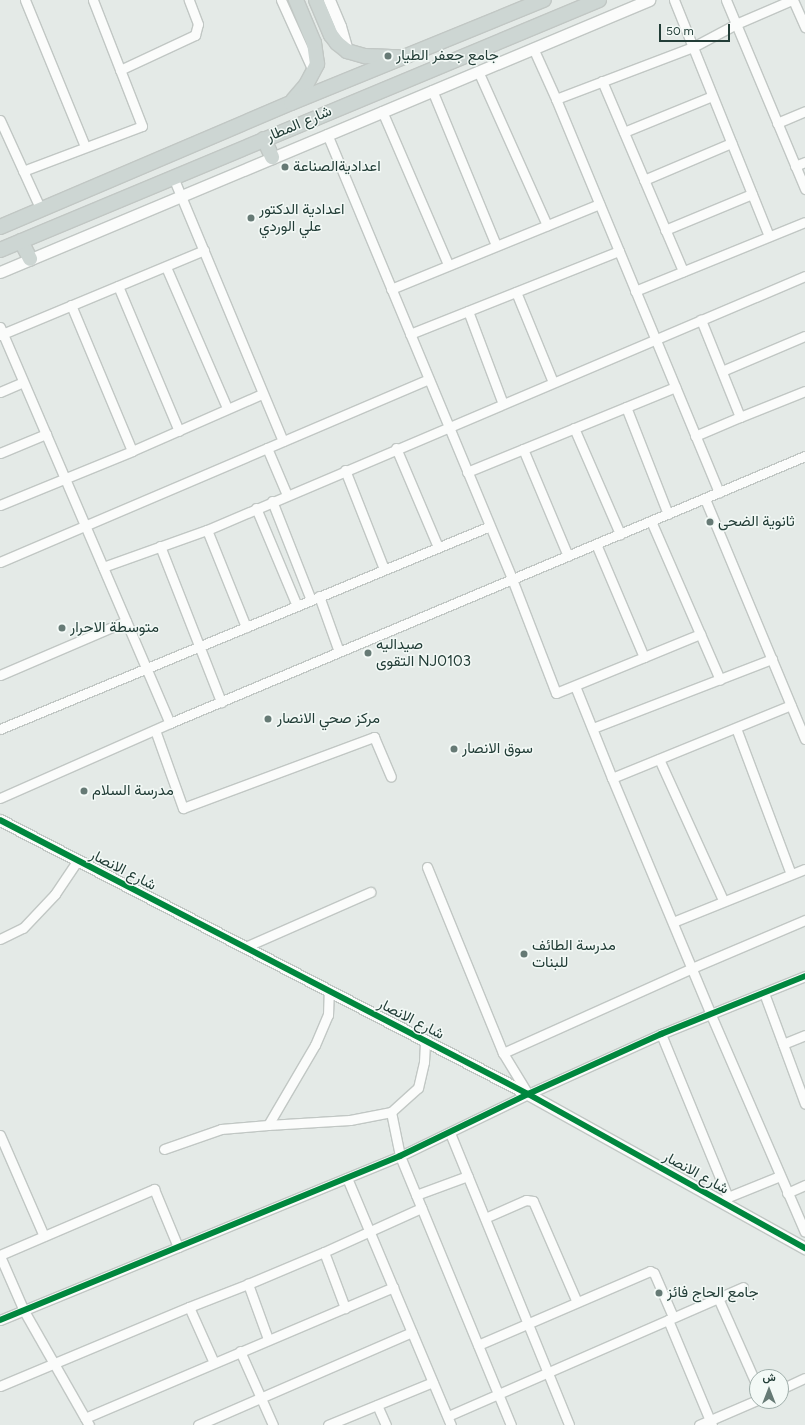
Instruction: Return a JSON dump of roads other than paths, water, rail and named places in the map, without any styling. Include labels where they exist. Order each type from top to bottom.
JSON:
[{"type":"main road","points":[[291,103],[314,73],[317,55],[314,43],[296,0]]},
{"type":"main road","points":[[316,0],[331,35],[337,44],[347,51],[365,56],[404,57]]},
{"type":"main road","name":"شارع المطار","points":[[0,227],[291,103],[544,0]]},
{"type":"main road","name":"شارع المطار","points":[[0,250],[599,0]]},
{"type":"main road","points":[[264,139],[272,157]]},
{"type":"main road","points":[[106,183],[106,195],[115,202]]},
{"type":"main road","points":[[64,200],[73,206],[75,212],[73,219]]},
{"type":"main road","points":[[21,241],[30,259]]},
{"type":"street","points":[[25,0],[85,146]]},
{"type":"street","points":[[23,171],[85,146],[142,126],[93,0]]},
{"type":"street","points":[[120,70],[195,35],[198,24],[189,0]]},
{"type":"street","points":[[281,0],[314,73]]},
{"type":"street","points":[[329,0],[340,26],[347,51]]},
{"type":"street","points":[[0,272],[649,0]]},
{"type":"street","points":[[674,0],[769,236]]},
{"type":"street","points":[[726,0],[805,189]]},
{"type":"street","points":[[556,98],[693,47],[736,24],[793,0],[805,27]]},
{"type":"street","points":[[533,48],[556,98],[719,493]]},
{"type":"street","points":[[478,71],[547,225]]},
{"type":"street","points":[[602,81],[683,271]]},
{"type":"street","points":[[432,90],[496,245]]},
{"type":"street","points":[[624,132],[712,96]]},
{"type":"street","points":[[382,111],[448,264]]},
{"type":"street","points":[[777,123],[805,111]]},
{"type":"street","points":[[0,120],[41,210]]},
{"type":"street","points":[[327,134],[490,526],[556,693],[700,634]]},
{"type":"street","points":[[644,180],[731,143]]},
{"type":"street","points":[[795,166],[805,162]]},
{"type":"street","points":[[173,177],[262,394],[283,441]]},
{"type":"street","points":[[665,230],[752,194]]},
{"type":"street","points":[[391,289],[448,264],[599,204]]},
{"type":"street","points":[[635,291],[805,222]]},
{"type":"street","points":[[170,723],[1,332],[71,306],[204,250]]},
{"type":"street","points":[[410,334],[619,251]]},
{"type":"street","points":[[166,267],[227,408]]},
{"type":"street","points":[[103,567],[207,530],[396,448],[805,276]]},
{"type":"street","points":[[118,286],[179,431]]},
{"type":"street","points":[[516,292],[553,382]]},
{"type":"street","points":[[71,306],[132,451]]},
{"type":"street","points":[[468,311],[503,404]]},
{"type":"street","points":[[701,320],[740,417]]},
{"type":"street","points":[[722,371],[805,336]]},
{"type":"street","points":[[0,562],[429,379]]},
{"type":"street","points":[[0,392],[23,382]]},
{"type":"street","points":[[467,472],[675,387]]},
{"type":"street","points":[[695,436],[805,391]]},
{"type":"street","points":[[0,505],[132,451],[227,408],[262,394]]},
{"type":"street","points":[[626,407],[668,514]]},
{"type":"street","points":[[574,428],[620,534]]},
{"type":"street","points":[[0,453],[46,434]]},
{"type":"street","points":[[267,448],[287,495]]},
{"type":"street","points":[[396,448],[438,547]]},
{"type":"street","points":[[523,449],[568,556]]},
{"type":"street","points":[[0,798],[170,723],[805,456]]},
{"type":"street","points":[[345,470],[384,569]]},
{"type":"street","points":[[705,499],[805,739]]},
{"type":"street","points":[[272,502],[339,652]]},
{"type":"street","points":[[256,508],[297,606]]},
{"type":"street","points":[[652,521],[720,680]]},
{"type":"street","points":[[0,729],[490,526]]},
{"type":"street","points":[[207,530],[246,627]]},
{"type":"street","points":[[596,544],[644,657]]},
{"type":"street","points":[[160,546],[221,702]]},
{"type":"street","points":[[0,675],[126,621]]},
{"type":"street","points":[[593,728],[772,659]]},
{"type":"street","points":[[575,686],[711,1014],[805,1232]]},
{"type":"street","points":[[612,778],[791,705]]},
{"type":"street","points":[[736,728],[791,874]]},
{"type":"street","points":[[155,730],[184,808],[374,737],[391,777]]},
{"type":"street","points":[[659,759],[723,900]]},
{"type":"street","name":"شارع الانصار","points":[[0,820],[528,1094],[726,1201],[805,1248]]},
{"type":"street","points":[[0,939],[23,928],[55,894],[77,861]]},
{"type":"street","points":[[427,867],[503,1053],[528,1094]]},
{"type":"street","points":[[673,922],[723,900],[805,869]]},
{"type":"street","points":[[244,947],[370,892]]},
{"type":"street","points":[[503,1053],[692,968],[805,920]]},
{"type":"street","points":[[0,1320],[400,1156],[528,1094],[661,1034],[805,976]]},
{"type":"street","points":[[268,1125],[316,1045],[328,1015],[330,991]]},
{"type":"street","points":[[764,993],[805,1104]]},
{"type":"street","points":[[661,1034],[726,1201],[780,1176]]},
{"type":"street","points":[[783,1044],[805,1035]]},
{"type":"street","points":[[164,1150],[221,1129],[350,1120],[391,1112],[418,1088],[424,1062],[426,1041]]},
{"type":"street","points":[[391,1112],[400,1156],[510,1425]]},
{"type":"street","points":[[450,1133],[569,1425]]},
{"type":"street","points":[[0,1135],[44,1236]]},
{"type":"street","points":[[416,1195],[468,1176]]},
{"type":"street","points":[[347,1178],[451,1425]]},
{"type":"street","points":[[787,1193],[805,1185]]},
{"type":"street","points":[[178,1247],[154,1189],[0,1256],[24,1310],[87,1421],[240,1351],[393,1287]]},
{"type":"street","points":[[485,1218],[526,1200],[533,1201],[577,1302]]},
{"type":"street","points":[[0,1386],[324,1252],[421,1208]]},
{"type":"street","points":[[324,1252],[345,1308]]},
{"type":"street","points":[[478,1344],[651,1271],[654,1273],[711,1423]]},
{"type":"street","points":[[248,1284],[268,1340]]},
{"type":"street","points":[[448,1416],[743,1287]]},
{"type":"street","points":[[718,1298],[749,1369]]},
{"type":"street","points":[[189,1307],[214,1363]]},
{"type":"street","points":[[198,1425],[412,1332]]},
{"type":"street","points":[[240,1351],[273,1425]]},
{"type":"street","points":[[789,1385],[805,1378]]},
{"type":"street","points":[[332,1424],[433,1382]]},
{"type":"street","points":[[699,1425],[711,1423],[749,1404]]},
{"type":"street","points":[[377,1405],[386,1425]]},
{"type":"place","name":"جامع جعفر الطيار","points":[[388,56]]},
{"type":"place","name":"اعداديةالصناعة","points":[[285,167]]},
{"type":"place","name":"اعدادية الدكتور علي الوردي","points":[[251,218]]},
{"type":"place","name":"ثانوية الضحى","points":[[710,522]]},
{"type":"place","name":"متوسطة الاحرار","points":[[62,628]]},
{"type":"place","name":"صيداليه التقوى NJ0103","points":[[368,653]]},
{"type":"place","name":"مركز صحي الانصار","points":[[268,719]]},
{"type":"place","name":"سوق الانصار","points":[[454,749]]},
{"type":"place","name":"مدرسة السلام","points":[[84,791]]},
{"type":"place","name":"مدرسة الطائف للبنات","points":[[524,954]]},
{"type":"place","name":"جامع الحاج فائز","points":[[659,1293]]}]
